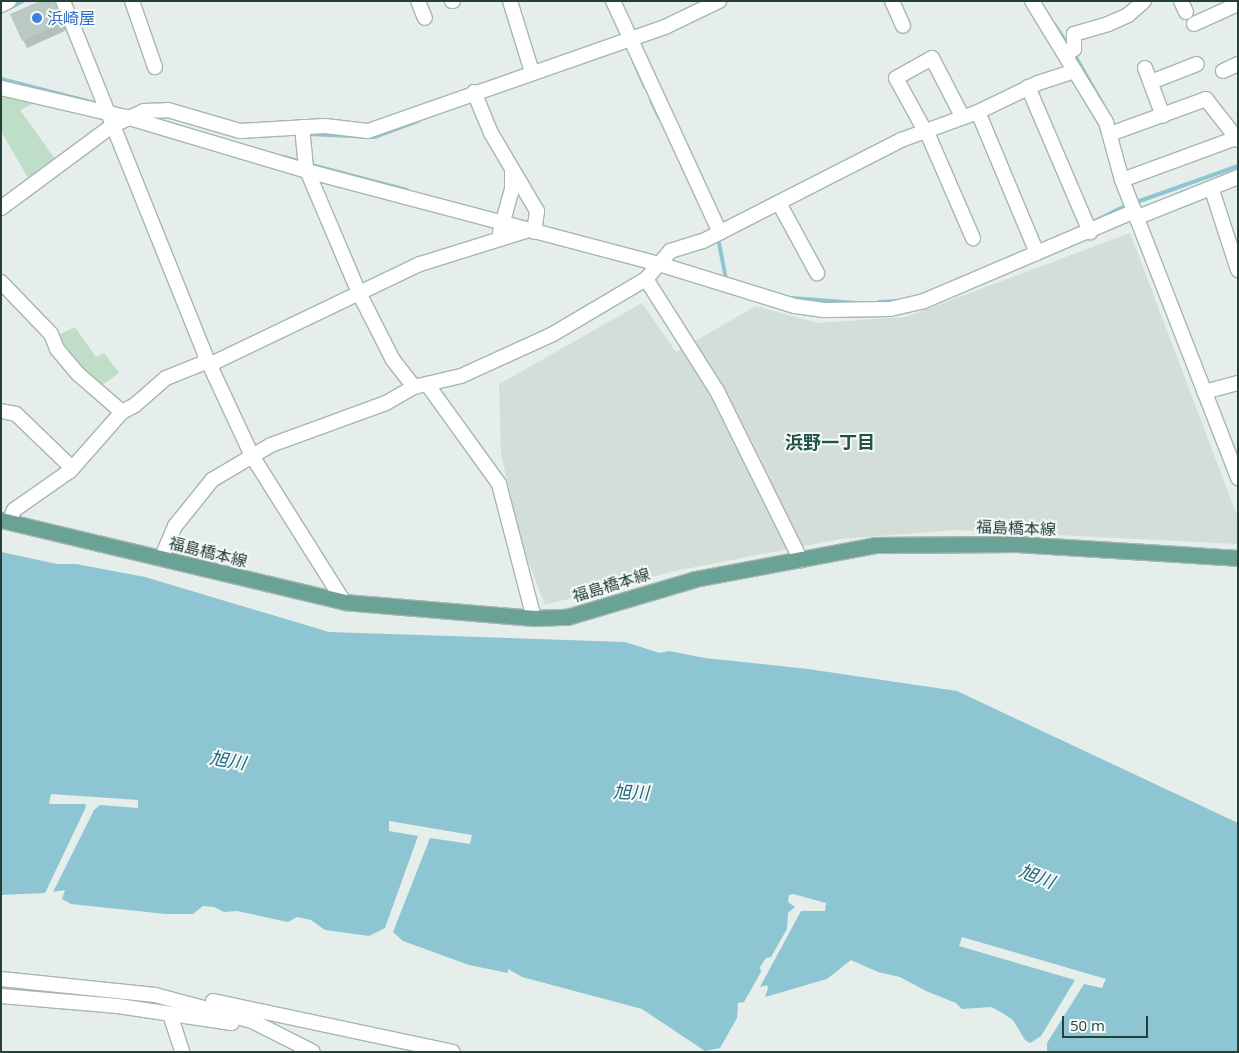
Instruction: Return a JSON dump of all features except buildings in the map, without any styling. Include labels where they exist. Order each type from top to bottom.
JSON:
[{"type":"main road","name":"福島橋本線","points":[[5,521],[344,602],[534,618],[568,617],[695,579],[876,545],[997,544],[1238,558]]},
{"type":"street","points":[[1,5],[9,1]]},
{"type":"street","points":[[63,1],[108,117],[210,362],[252,456],[344,602]]},
{"type":"street","points":[[132,1],[155,67]]},
{"type":"street","points":[[418,1],[425,18]]},
{"type":"street","points":[[510,1],[532,72]]},
{"type":"street","points":[[613,1],[720,233]]},
{"type":"street","points":[[1,88],[108,117],[168,110],[240,131],[302,131],[325,126],[368,131],[476,96],[532,72],[665,26],[700,5],[719,1]]},
{"type":"street","points":[[892,1],[903,26]]},
{"type":"street","points":[[1032,1],[1070,52],[1075,71],[1115,133],[1134,209],[1238,478]]},
{"type":"street","points":[[1070,52],[1074,34],[1108,24],[1144,1]]},
{"type":"street","points":[[1187,12],[1238,4]]},
{"type":"street","points":[[962,116],[932,58],[896,78],[925,130],[972,238]]},
{"type":"street","points":[[1151,82],[1197,64]]},
{"type":"street","points":[[1223,71],[1238,64]]},
{"type":"street","points":[[1145,68],[1163,116]]},
{"type":"street","points":[[161,559],[175,526],[212,480],[271,444],[386,403],[420,386],[461,376],[553,334],[646,279],[662,260],[720,233],[901,140],[962,116],[978,112],[1028,87],[1075,71]]},
{"type":"street","points":[[1028,87],[1088,227]]},
{"type":"street","points":[[476,96],[512,169],[532,200],[533,229]]},
{"type":"street","points":[[1115,133],[1206,100],[1237,139],[1125,178]]},
{"type":"street","points":[[978,112],[1036,249]]},
{"type":"street","points":[[134,115],[306,166],[504,219],[533,229],[662,260],[795,306],[865,310],[890,309],[924,301],[1088,227],[1134,209],[1212,190],[1238,178]]},
{"type":"street","points":[[1,208],[108,117]]},
{"type":"street","points":[[302,131],[306,166],[358,290],[393,360],[420,386],[499,484],[534,618]]},
{"type":"street","points":[[498,238],[512,189],[512,169]]},
{"type":"street","points":[[1212,190],[1238,270]]},
{"type":"street","points":[[779,203],[817,273]]},
{"type":"street","points":[[5,521],[14,510],[61,480],[122,412],[135,405],[166,378],[210,362],[358,290],[420,264],[498,238],[533,229]]},
{"type":"street","points":[[646,279],[717,391],[801,560]]},
{"type":"street","points":[[3,287],[54,341],[78,374],[122,412]]},
{"type":"street","points":[[1204,392],[1238,383]]},
{"type":"street","points":[[1,411],[16,414],[71,467]]},
{"type":"street","points":[[1,979],[45,981],[155,995],[267,1028],[313,1052]]},
{"type":"street","points":[[1,986],[26,986],[45,981]]},
{"type":"street","points":[[1,996],[118,1006],[267,1028]]},
{"type":"street","points":[[193,1005],[203,1000],[452,1052]]},
{"type":"street","points":[[170,1014],[182,1052]]},
{"type":"shaded area","points":[[1130,233],[1238,518],[1238,544],[955,530],[841,539],[675,571],[545,605],[522,545],[501,454],[499,384],[642,303],[676,352],[756,306],[817,323],[906,317]]},
{"type":"green space","points":[[1,92],[31,99],[32,104],[20,110],[55,159],[28,178],[1,131]]},
{"type":"green space","points":[[75,327],[96,357],[104,353],[119,373],[101,386],[82,370],[56,336]]},
{"type":"water","name":"旭川","points":[[1,552],[57,564],[76,564],[145,577],[329,632],[625,642],[660,653],[669,651],[705,658],[808,669],[957,691],[1238,823],[1238,1052],[1047,1052],[1047,1043],[1084,984],[1102,988],[1106,979],[962,937],[959,946],[1075,980],[1041,1036],[1030,1043],[1025,1040],[1013,1020],[991,1007],[962,1009],[956,1003],[926,991],[900,977],[878,972],[851,960],[827,979],[765,997],[767,985],[760,987],[801,911],[825,911],[826,903],[793,894],[789,895],[788,902],[795,907],[788,913],[787,929],[771,957],[766,958],[760,967],[761,972],[744,1002],[738,1003],[737,1018],[720,1048],[705,1051],[642,1009],[522,977],[508,969],[508,973],[469,965],[403,941],[393,932],[430,838],[470,844],[472,835],[389,821],[389,831],[418,836],[385,928],[369,936],[325,930],[311,920],[297,917],[288,922],[237,911],[224,912],[214,907],[203,906],[193,914],[166,914],[71,904],[62,899],[65,890],[53,892],[94,810],[100,805],[138,808],[138,800],[51,794],[49,804],[85,804],[86,807],[45,893],[1,895]]},
{"type":"waterway","points":[[11,7],[23,1]]},
{"type":"waterway","points":[[1054,24],[1070,48]]},
{"type":"waterway","points":[[1074,54],[1110,117]]},
{"type":"waterway","points":[[634,62],[645,87]]},
{"type":"waterway","points":[[1,79],[99,104]]},
{"type":"waterway","points":[[651,100],[659,117]]},
{"type":"waterway","points":[[308,134],[375,137],[418,121]]},
{"type":"waterway","points":[[284,157],[301,162]]},
{"type":"waterway","points":[[308,164],[407,190]]},
{"type":"waterway","points":[[1134,203],[1238,166]]},
{"type":"waterway","points":[[1089,224],[1127,205]]},
{"type":"waterway","points":[[718,238],[726,279]]},
{"type":"waterway","points":[[792,298],[857,303]]},
{"type":"waterway","points":[[879,302],[897,301]]},
{"type":"place","name":"浜崎屋","points":[[37,18]]},
{"type":"district","name":"浜野一丁目","points":[[830,442]]}]
